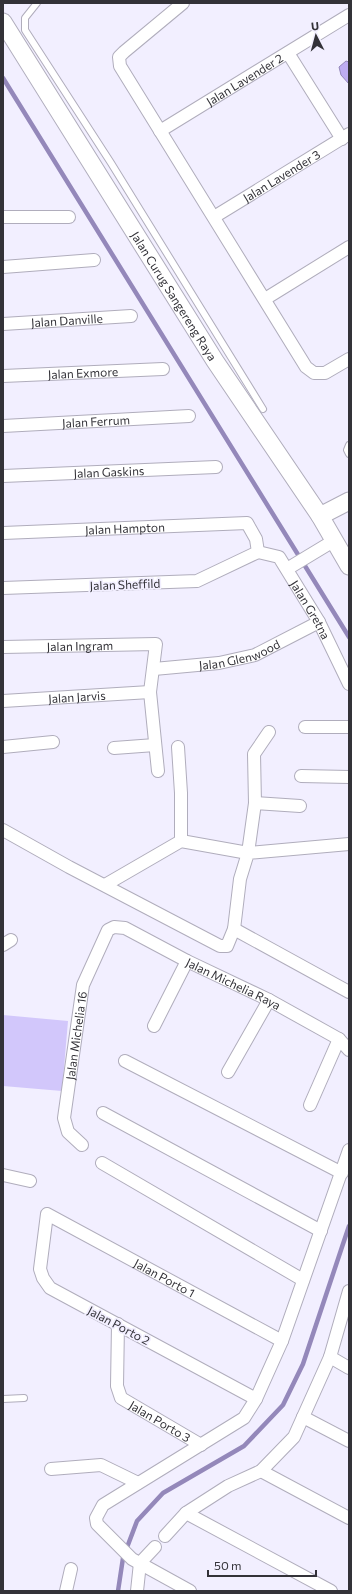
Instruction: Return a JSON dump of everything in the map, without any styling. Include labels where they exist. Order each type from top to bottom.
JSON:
[{"type":"main road","name":"Jalan Curug Sangereng Raya","points":[[3,22],[215,361],[320,516],[330,543],[348,562]]},
{"type":"main road","points":[[320,516],[349,501]]},
{"type":"street","points":[[183,3],[124,52],[120,56],[119,64],[306,367],[314,373],[325,373],[349,359]]},
{"type":"street","name":"Jalan Lavender 2","points":[[160,131],[349,15]]},
{"type":"street","points":[[288,52],[345,136]]},
{"type":"street","name":"Jalan Lavender 3","points":[[214,217],[345,136]]},
{"type":"street","points":[[3,217],[69,217]]},
{"type":"street","points":[[265,299],[349,247]]},
{"type":"street","points":[[3,267],[94,260]]},
{"type":"street","name":"Jalan Danville","points":[[3,324],[131,316]]},
{"type":"street","name":"Jalan Exmore","points":[[3,376],[163,369]]},
{"type":"street","name":"Jalan Ferrum","points":[[3,426],[189,416]]},
{"type":"street","name":"Jalan Gaskins","points":[[3,476],[216,467]]},
{"type":"street","name":"Jalan Hampton","points":[[3,533],[247,523],[256,539],[258,552]]},
{"type":"street","points":[[287,569],[330,543]]},
{"type":"street","name":"Jalan Sheffild","points":[[3,588],[197,581],[258,552]]},
{"type":"street","name":"Jalan Gretna","points":[[258,552],[279,557],[318,622],[349,684]]},
{"type":"street","name":"Jalan Glenwood","points":[[154,669],[219,663],[255,655],[318,622]]},
{"type":"street","name":"Jalan Ingram","points":[[3,647],[71,644],[156,644],[154,669]]},
{"type":"street","points":[[154,669],[150,692],[158,771]]},
{"type":"street","name":"Jalan Jarvis","points":[[3,701],[150,692]]},
{"type":"street","points":[[305,727],[349,727]]},
{"type":"street","points":[[3,830],[220,946],[227,946],[234,929],[240,879],[248,853],[255,803],[254,754],[269,732]]},
{"type":"street","points":[[3,747],[53,742]]},
{"type":"street","points":[[114,748],[155,745]]},
{"type":"street","points":[[178,747],[181,793],[181,841]]},
{"type":"street","points":[[301,776],[349,777]]},
{"type":"street","points":[[255,803],[300,806]]},
{"type":"street","points":[[105,885],[181,841],[248,853],[349,844]]},
{"type":"street","name":"Jalan Michelia Raya","points":[[114,927],[126,928],[187,961],[268,1000],[339,1040],[349,1050]]},
{"type":"street","name":"Jalan Michelia 16","points":[[82,1145],[68,1132],[64,1118],[83,985],[108,930],[114,927]]},
{"type":"street","points":[[234,929],[349,992]]},
{"type":"street","points":[[154,1026],[187,961]]},
{"type":"street","points":[[228,1072],[268,1000]]},
{"type":"street","points":[[310,1105],[339,1040]]},
{"type":"street","points":[[125,1061],[342,1173]]},
{"type":"street","points":[[103,1113],[321,1231]]},
{"type":"street","points":[[190,1591],[136,1561],[97,1524],[96,1518],[99,1509],[138,1483],[244,1418],[256,1399],[282,1341],[349,1150]]},
{"type":"street","points":[[102,1164],[304,1280]]},
{"type":"street","points":[[3,1175],[30,1181]]},
{"type":"street","name":"Jalan Porto 2","points":[[47,1214],[40,1269],[43,1278],[50,1288],[256,1399]]},
{"type":"street","name":"Jalan Porto 1","points":[[47,1214],[282,1341]]},
{"type":"street","points":[[164,1536],[186,1513],[228,1486],[261,1471],[294,1437],[330,1357],[349,1291]]},
{"type":"street","name":"Jalan Porto 3","points":[[118,1324],[117,1386],[121,1398],[201,1445]]},
{"type":"street","points":[[330,1357],[349,1368]]},
{"type":"street","points":[[303,1417],[349,1441]]},
{"type":"street","points":[[51,1469],[101,1465],[138,1483]]},
{"type":"street","points":[[261,1471],[349,1518]]},
{"type":"street","points":[[186,1513],[331,1591]]},
{"type":"street","points":[[136,1561],[155,1546]]},
{"type":"street","points":[[136,1561],[138,1591]]},
{"type":"street","points":[[66,1591],[71,1569]]},
{"type":"lane","points":[[37,3],[26,15],[24,22],[25,30],[58,79],[163,246],[263,409]]},
{"type":"lane","points":[[148,254],[163,246]]},
{"type":"lane","points":[[349,445],[347,450],[349,454]]},
{"type":"lane","points":[[3,1398],[24,1398]]},
{"type":"shaded area","points":[[346,61],[349,62],[349,84],[341,75],[339,67]]},
{"type":"shaded area","points":[[3,1015],[68,1021],[62,1091],[3,1086]]},
{"type":"waterway","points":[[3,78],[349,637]]},
{"type":"waterway","points":[[118,1591],[123,1558],[137,1521],[163,1493],[244,1446],[283,1405],[303,1364],[349,1226]]}]
